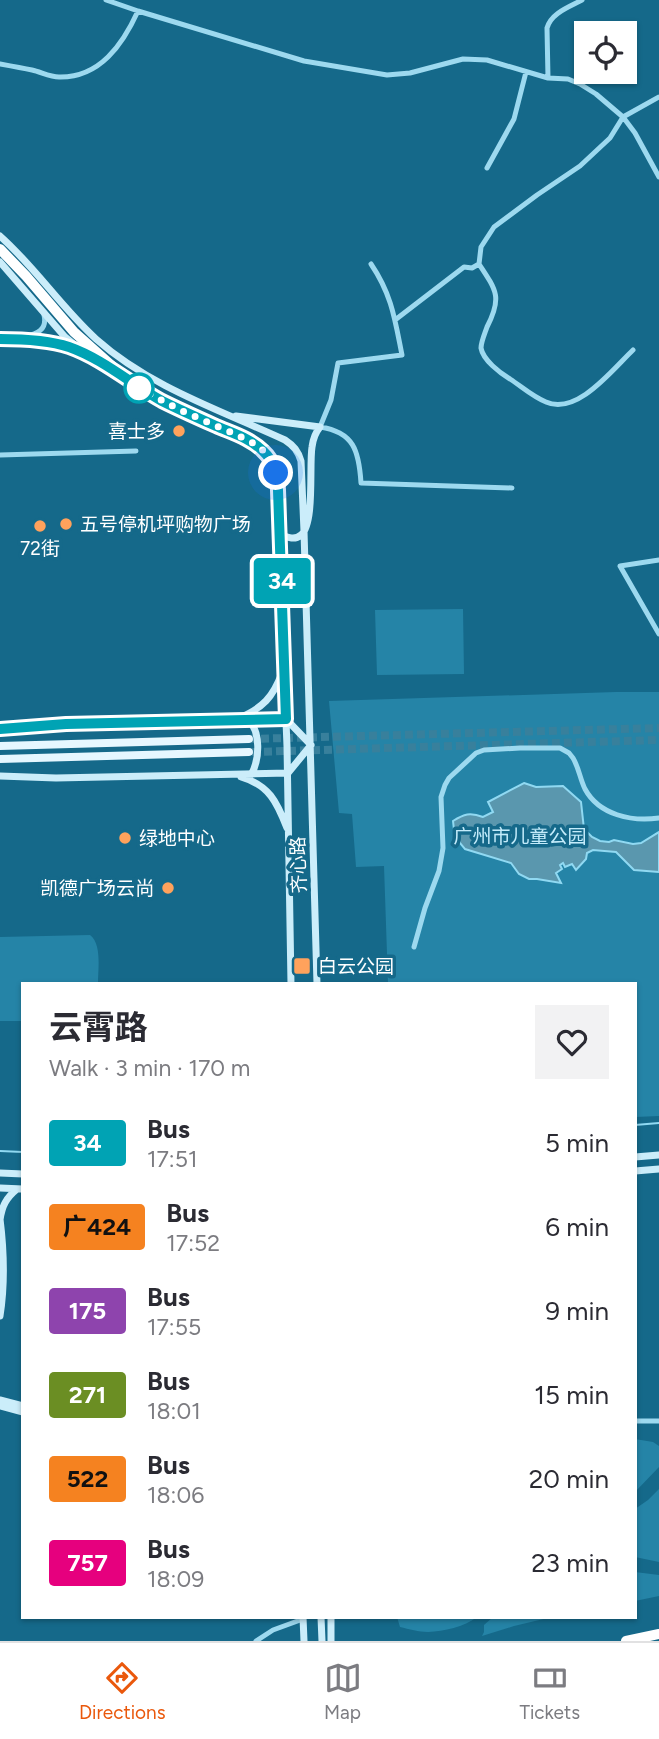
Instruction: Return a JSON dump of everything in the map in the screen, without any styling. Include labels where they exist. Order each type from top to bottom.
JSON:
[{"type":"highway","points":[[0,249],[74,332],[130,382]]},
{"type":"highway","points":[[626,1641],[659,1634]]},
{"type":"main road","points":[[0,236],[77,320],[110,351],[167,388],[294,446],[301,461],[304,531]]},
{"type":"main road","name":"齐心路","points":[[0,262],[65,337],[76,346],[130,382],[180,410],[246,439],[266,453],[276,473],[288,773],[291,982]]},
{"type":"main road","points":[[228,414],[320,427],[315,434],[311,450],[309,514],[304,531],[296,538],[280,534]]},
{"type":"main road","name":"齐心路","points":[[304,531],[317,982]]},
{"type":"main road","points":[[236,719],[258,708],[271,695],[283,668],[284,651]]},
{"type":"main road","points":[[248,719],[257,733],[257,757],[251,775]]},
{"type":"main road","points":[[0,729],[66,724],[286,719],[311,745],[288,773],[56,779],[0,776]]},
{"type":"main road","points":[[0,746],[248,739]]},
{"type":"main road","points":[[0,760],[249,752]]},
{"type":"main road","points":[[233,775],[255,782],[266,790],[281,811],[289,834]]},
{"type":"main road","points":[[637,1157],[659,1155]]},
{"type":"main road","points":[[637,1171],[659,1169]]},
{"type":"main road","points":[[0,1173],[21,1174]]},
{"type":"main road","points":[[0,1188],[20,1189]]},
{"type":"main road","points":[[0,1316],[3,1270],[0,1219],[3,1205],[10,1194],[20,1189]]},
{"type":"main road","points":[[0,1401],[21,1406]]},
{"type":"main road","points":[[0,1406],[21,1411]]},
{"type":"main road","points":[[303,1619],[304,1641]]},
{"type":"main road","points":[[321,1619],[321,1641]]},
{"type":"main road","points":[[331,1619],[331,1641]]},
{"type":"street","points":[[106,0],[304,61],[387,75],[410,73],[463,58],[487,60],[548,78],[568,79],[596,94],[623,117],[659,177]]},
{"type":"street","points":[[548,78],[549,21],[582,0]]},
{"type":"street","points":[[0,64],[58,77],[78,74],[103,62],[127,35],[138,12]]},
{"type":"street","points":[[487,168],[514,119],[526,72]]},
{"type":"street","points":[[633,350],[586,395],[568,404],[548,404],[496,370],[484,355],[481,347],[497,302],[492,284],[479,264],[481,247],[494,227],[580,166],[610,138],[623,117],[659,97]]},
{"type":"street","points":[[371,264],[381,279],[393,308],[402,355],[338,363],[331,400],[320,427],[335,429],[349,438],[360,461],[361,483],[512,488]]},
{"type":"street","points":[[396,320],[464,267],[472,268],[479,264]]},
{"type":"street","points":[[19,339],[41,331],[46,320],[44,312]]},
{"type":"street","points":[[0,339],[62,345],[106,366]]},
{"type":"street","points":[[0,455],[136,451]]},
{"type":"street","points":[[659,560],[620,566],[659,634]]},
{"type":"street","points":[[414,947],[442,859],[440,805],[443,790],[449,778],[477,753],[498,749],[560,748],[573,758],[586,792],[605,811],[640,818],[659,818]]},
{"type":"street","points":[[637,1421],[659,1421]]},
{"type":"street","points":[[256,1641],[273,1630],[300,1619]]},
{"type":"green space","points":[[463,609],[464,674],[377,675],[375,610]]},
{"type":"green space","name":"广州市儿童公园","points":[[659,692],[659,1116],[637,1117],[637,982],[388,982],[384,866],[356,867],[352,814],[339,813],[329,701]]},
{"type":"green space","points":[[90,935],[98,950],[98,982],[21,982],[21,1021],[0,1021],[0,937]]},
{"type":"green space","points":[[637,1439],[659,1446],[659,1467],[637,1490]]},
{"type":"green space","points":[[659,1489],[659,1562],[637,1557],[637,1508]]},
{"type":"green space","points":[[637,1572],[659,1575],[659,1596],[637,1601]]},
{"type":"green space","points":[[398,1619],[473,1619],[441,1631],[428,1632],[400,1627]]},
{"type":"green space","points":[[491,1619],[544,1619],[482,1636],[484,1625]]},
{"type":"shaded area","points":[[524,783],[536,787],[563,786],[581,802],[584,829],[600,841],[641,843],[659,832],[659,872],[634,870],[616,852],[593,850],[587,853],[586,859],[576,870],[572,864],[565,867],[563,863],[560,865],[562,869],[556,873],[561,883],[529,879],[519,874],[511,863],[465,849],[456,836],[453,821],[467,814],[483,817],[493,812],[488,802]]},
{"type":"waterway","points":[[637,1125],[659,1123]]},
{"type":"waterway","points":[[0,1151],[21,1152]]},
{"type":"tunnel","points":[[249,739],[659,728]]},
{"type":"tunnel","points":[[252,752],[659,740]]},
{"type":"bus line","name":"34","points":[[0,339],[19,339],[71,348],[106,366],[142,390],[246,439],[266,453],[276,473],[278,490],[286,719],[66,724],[0,729]]},
{"type":"place","name":"喜士多","points":[[179,431]]},
{"type":"place","name":"五号停机坪购物广场","points":[[66,524]]},
{"type":"place","name":"72街","points":[[40,526]]},
{"type":"place","name":"绿地中心","points":[[125,838]]},
{"type":"place","name":"凯德广场云尚","points":[[168,888]]},
{"type":"place","name":"白云公园","points":[[302,966]]},
{"type":"route","points":[[139,388],[257,445],[266,453],[276,473]]}]
